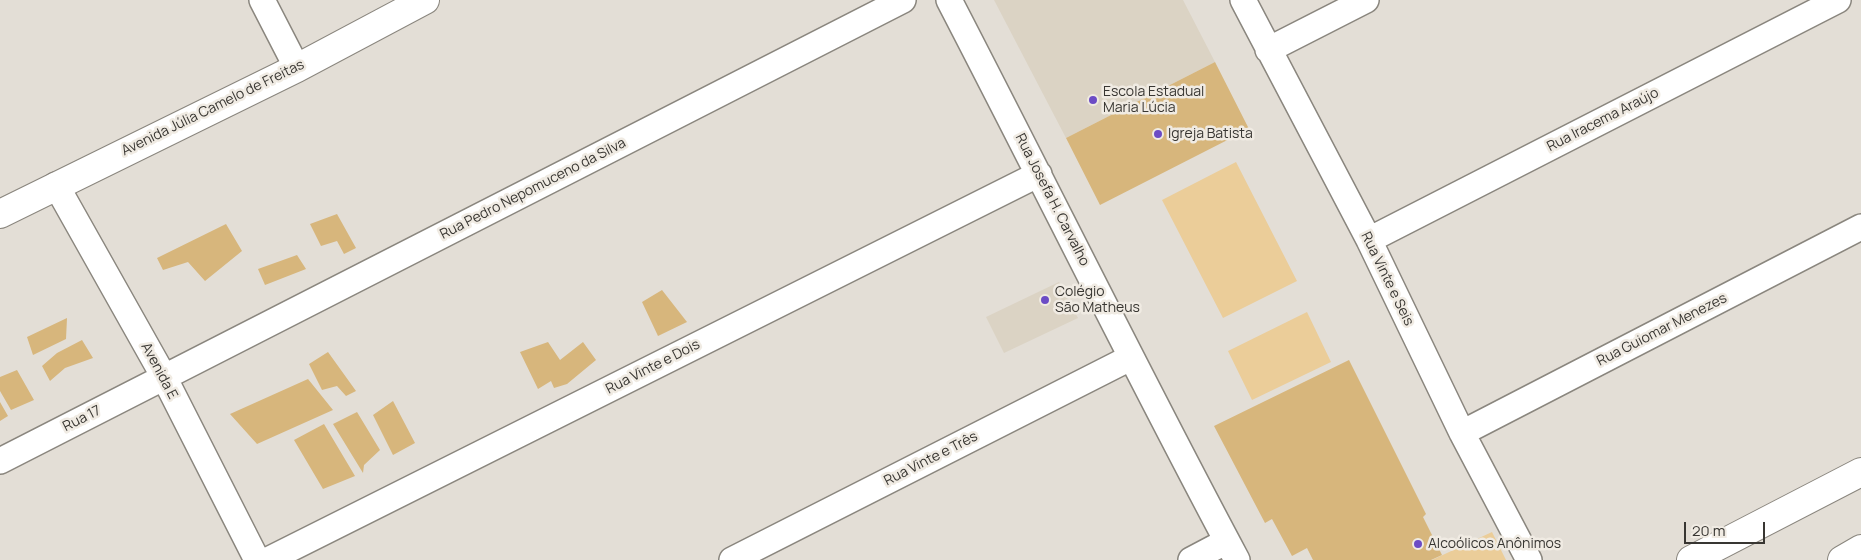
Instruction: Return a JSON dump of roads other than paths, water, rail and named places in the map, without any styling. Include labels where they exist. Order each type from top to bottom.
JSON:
[{"type":"street","points":[[262,0],[297,68]]},
{"type":"street","name":"Avenida Júlia Camelo de Freitas","points":[[0,214],[297,68],[425,0]]},
{"type":"street","name":"Rua Pedro Nepomuceno da Silva","points":[[164,377],[903,0]]},
{"type":"street","name":"Rua Josefa H. Carvalho","points":[[949,0],[1039,174],[1130,358],[1232,551]]},
{"type":"street","name":"Rua Vinte e Seis","points":[[1243,0],[1368,240],[1462,433],[1529,560]]},
{"type":"street","points":[[1268,50],[1366,0]]},
{"type":"street","name":"Rua Iracema Araújo","points":[[1368,240],[1838,0]]},
{"type":"street","name":"Rua Vinte e Dois","points":[[268,560],[1039,174]]},
{"type":"street","name":"Avenida E","points":[[56,185],[164,377],[257,560]]},
{"type":"street","name":"Rua Guiomar Menezes","points":[[1462,433],[1861,227]]},
{"type":"street","name":"Rua Vinte e Três","points":[[732,560],[1130,358]]},
{"type":"street","name":"Rua 17","points":[[0,461],[164,377]]},
{"type":"street","points":[[1691,560],[1861,472]]},
{"type":"street","points":[[1842,560],[1861,549]]},
{"type":"street","points":[[1191,560],[1232,551]]},
{"type":"place","name":"Escola Estadual Maria Lúcia","points":[[1093,100]]},
{"type":"place","name":"Igreja Batista","points":[[1158,134]]},
{"type":"place","name":"Colégio São Matheus","points":[[1045,300]]},
{"type":"place","name":"Alcoólicos Anônimos","points":[[1418,544]]}]
